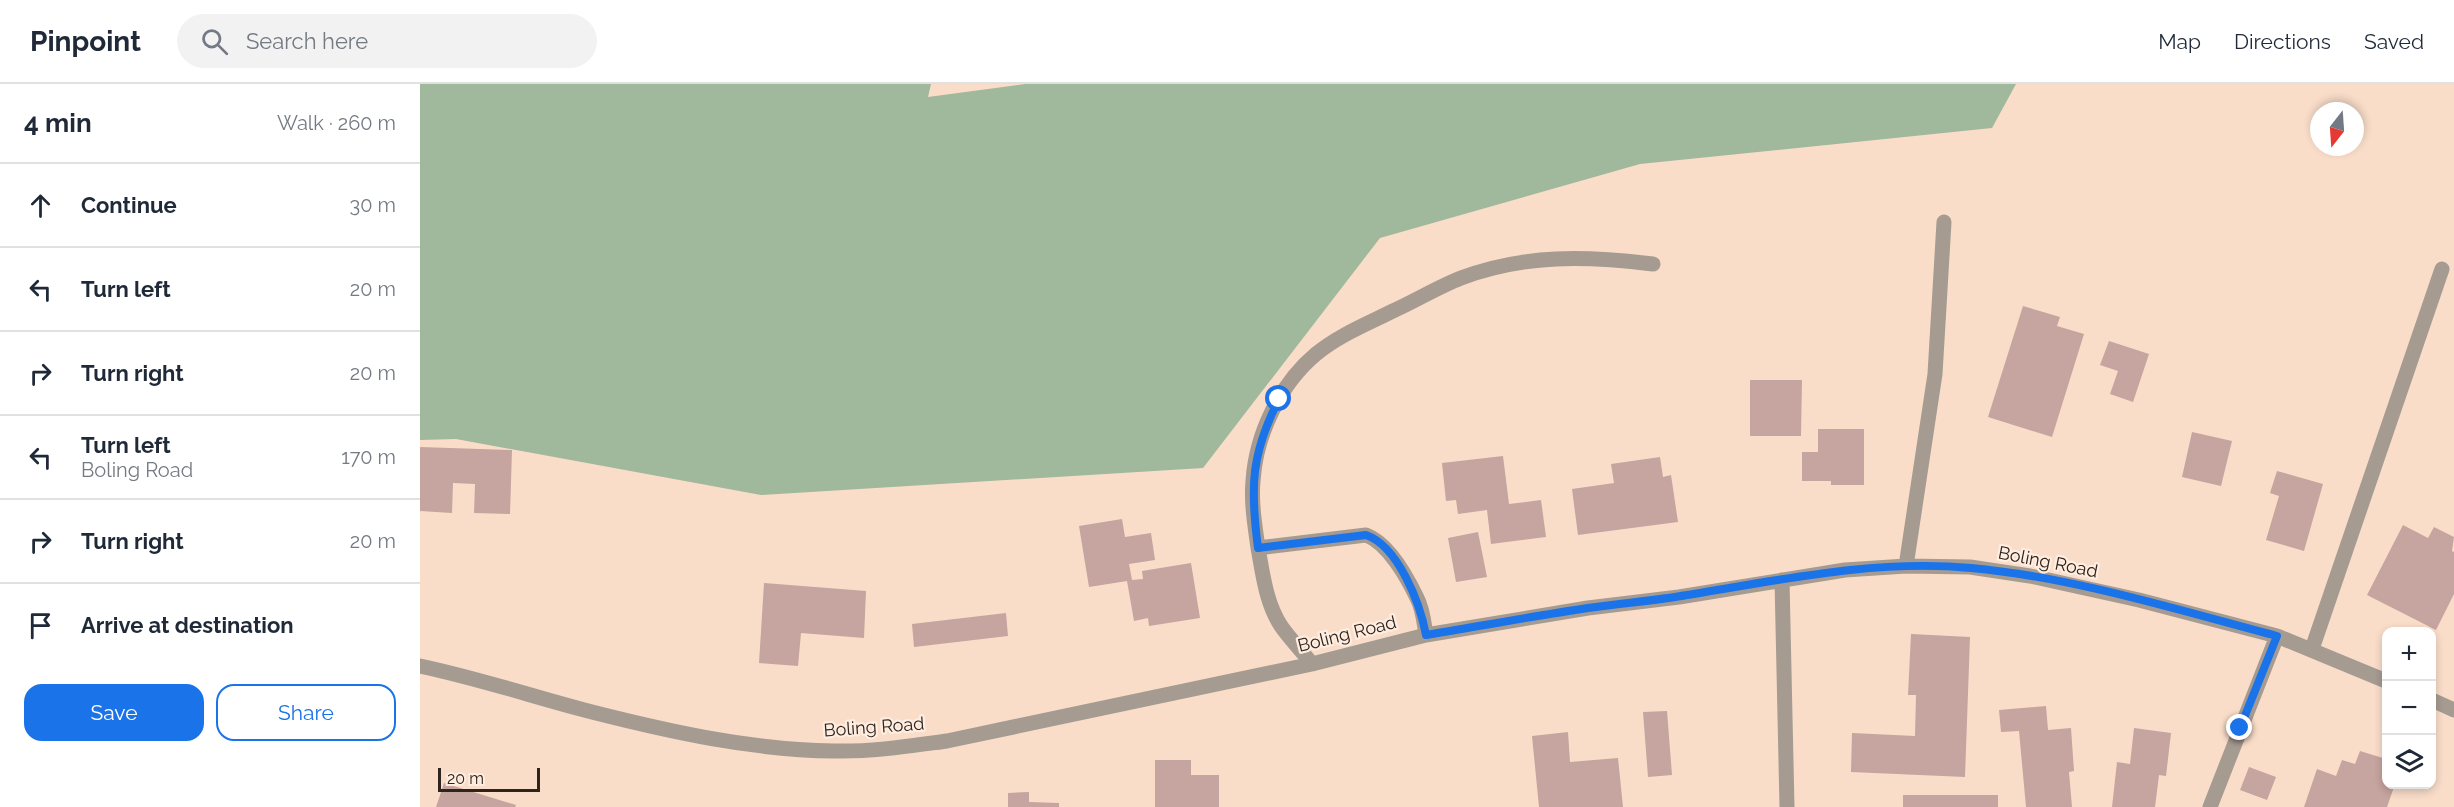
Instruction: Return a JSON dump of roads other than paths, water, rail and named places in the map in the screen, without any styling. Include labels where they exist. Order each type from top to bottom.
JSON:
[{"type":"street","points":[[1906,566],[1935,374],[1944,222]]},
{"type":"street","points":[[1312,664],[1281,626],[1271,606],[1265,588],[1258,548],[1253,501],[1256,453],[1266,424],[1293,377],[1316,353],[1351,332],[1460,278],[1504,265],[1552,258],[1594,257],[1653,264]]},
{"type":"street","points":[[2312,649],[2442,269]]},
{"type":"street","points":[[1258,548],[1366,535],[1376,538],[1385,546],[1418,600],[1426,635]]},
{"type":"street","name":"Boling Road","points":[[420,666],[464,675],[662,729],[720,741],[835,751],[887,748],[947,741],[1312,664],[1426,635],[1588,608],[1678,597],[1845,570],[1906,566],[1970,567],[2030,576],[2139,600],[2277,636],[2382,679]]},
{"type":"street","points":[[1782,580],[1787,807]]},
{"type":"street","points":[[2210,807],[2277,636]]},
{"type":"street","points":[[2436,702],[2454,710]]}]
